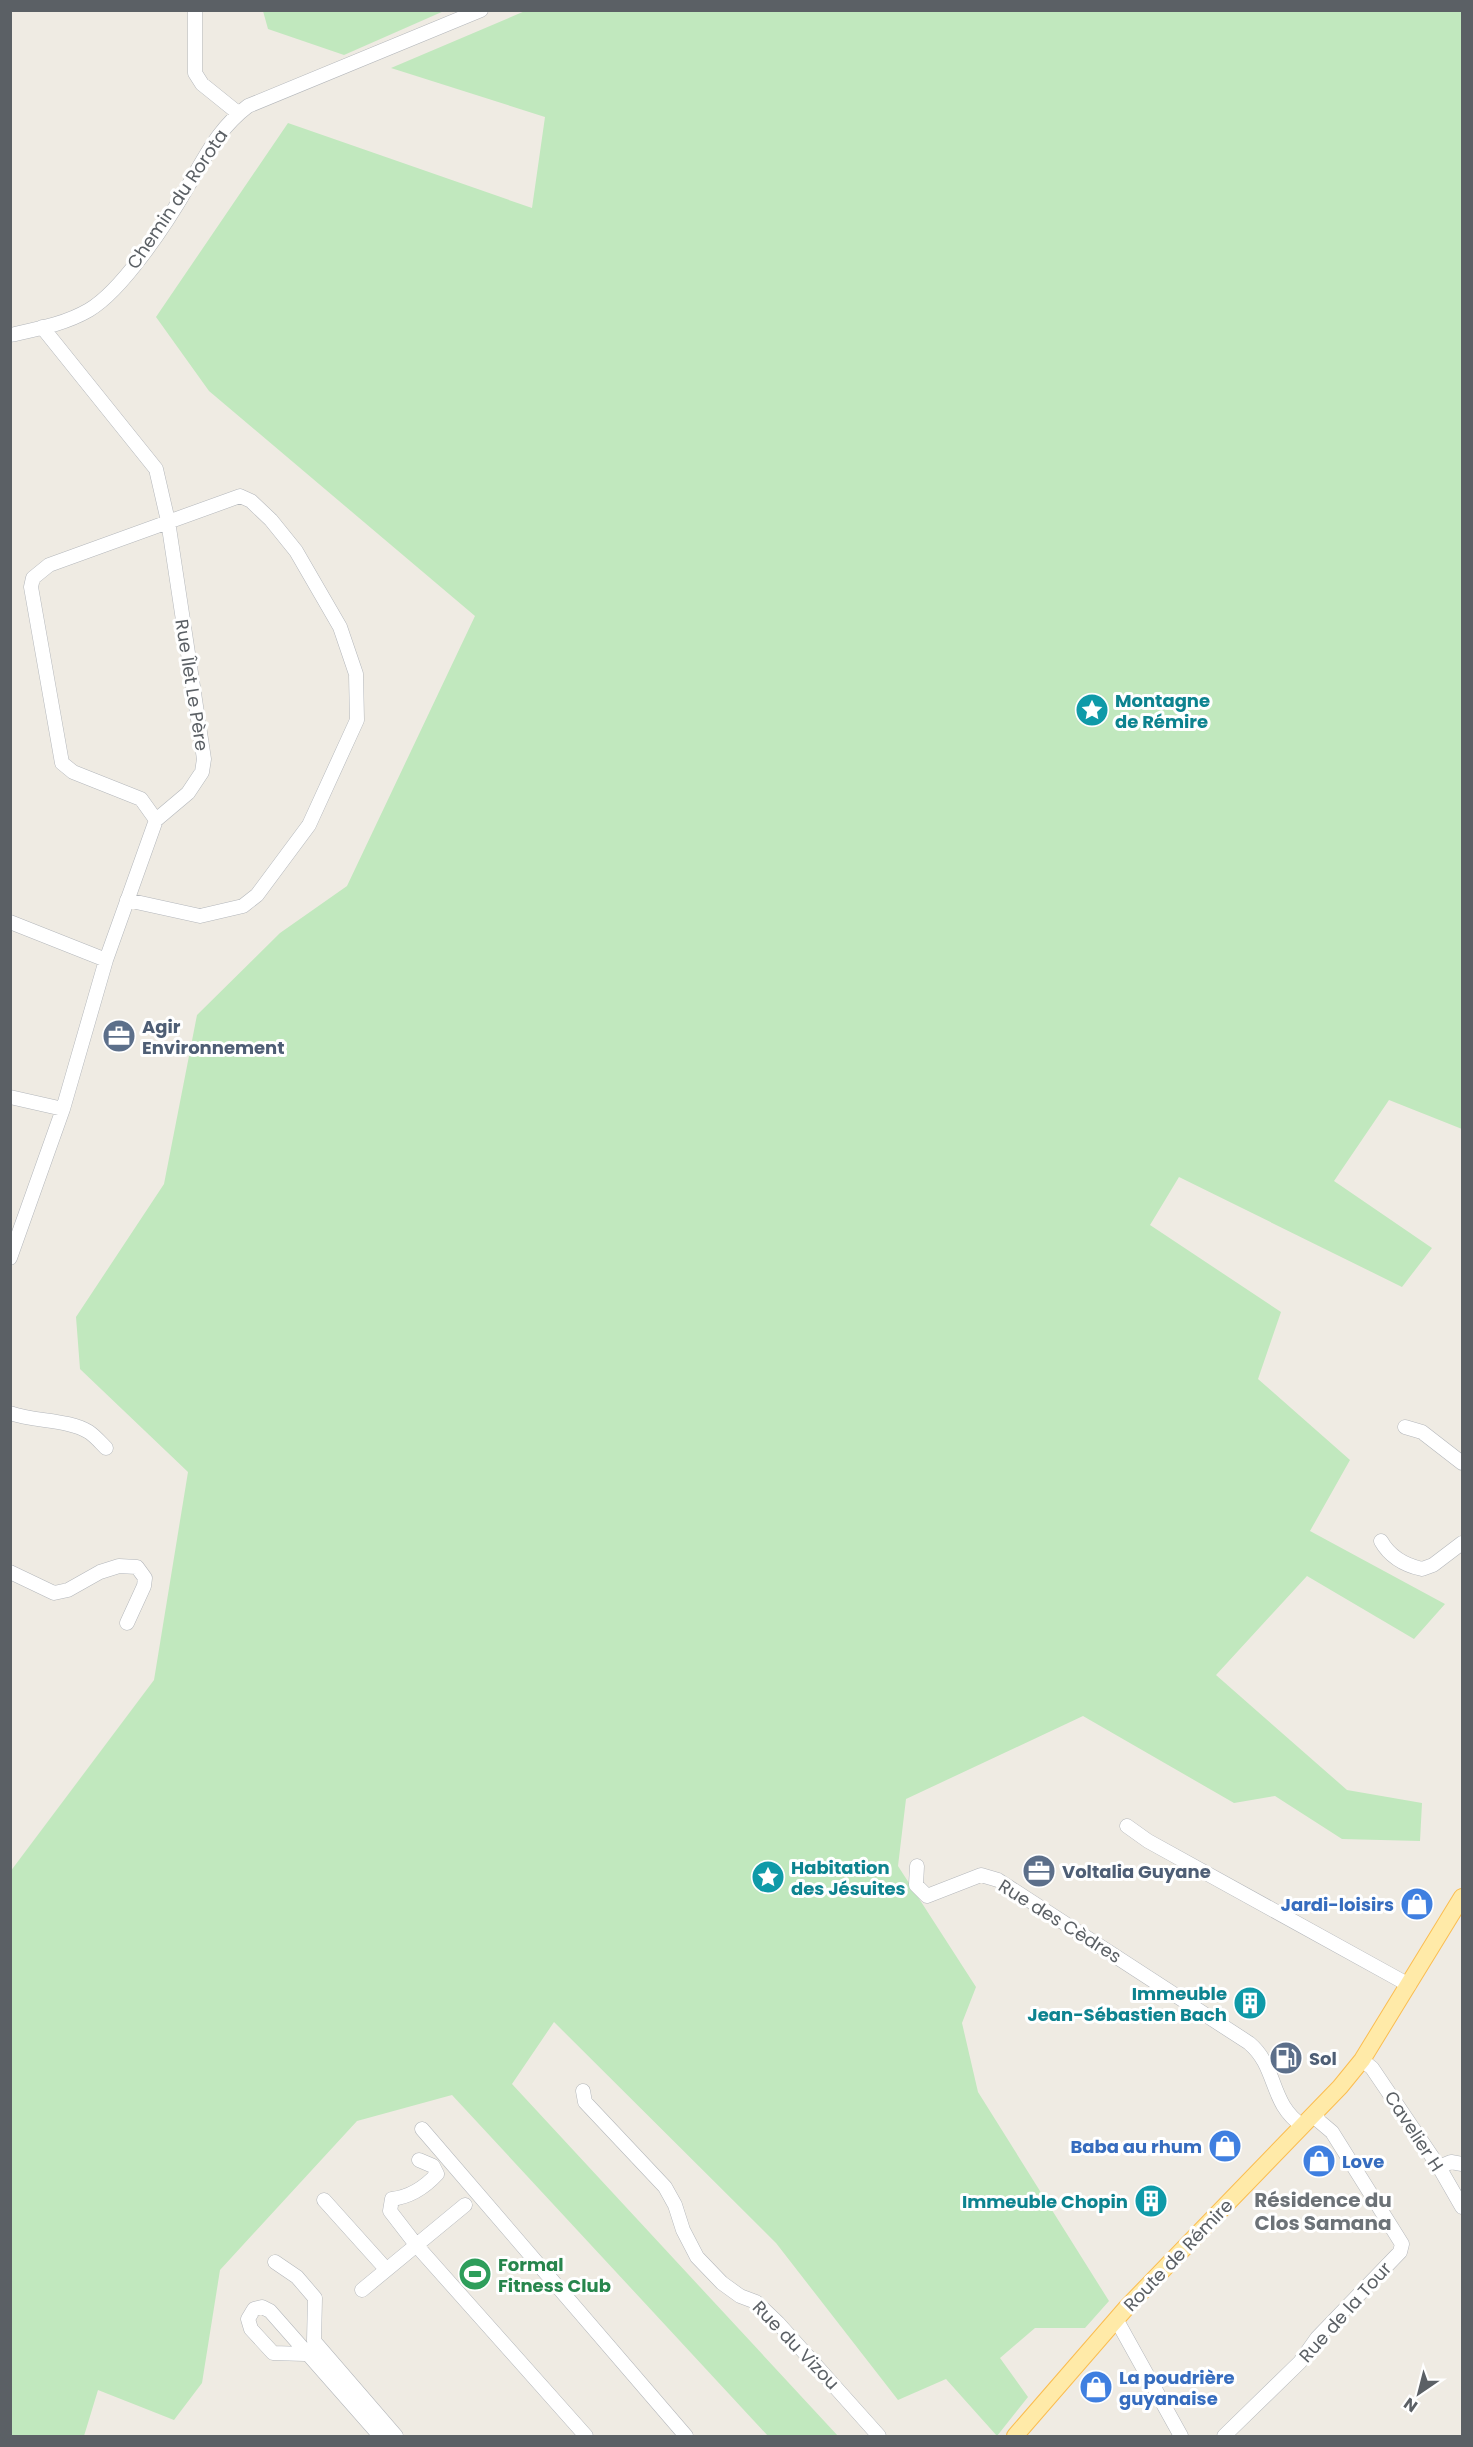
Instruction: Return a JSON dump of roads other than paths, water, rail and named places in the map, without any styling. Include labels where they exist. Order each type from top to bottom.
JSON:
[{"type":"main road","name":"Route de Rémire","points":[[1015,2436],[1116,2319],[1316,2114],[1362,2060],[1462,1896]]},
{"type":"street","points":[[195,10],[195,73],[202,84],[238,113]]},
{"type":"street","name":"Chemin du Rorota","points":[[10,335],[62,322],[89,310],[107,297],[138,260],[179,202],[221,129],[248,106],[481,10]]},
{"type":"street","name":"Rue Îlet Le Père","points":[[10,1258],[63,1109],[106,960],[156,820],[188,793],[202,772],[204,759],[168,521],[156,469],[42,327]]},
{"type":"street","points":[[127,900],[200,916],[243,906],[257,895],[309,825],[357,720],[356,674],[340,627],[296,551],[271,520],[251,501],[240,496],[49,565],[33,578],[31,587],[62,763],[72,772],[141,800],[156,820]]},
{"type":"street","points":[[10,922],[106,960]]},
{"type":"street","points":[[10,1097],[63,1109]]},
{"type":"street","points":[[10,1413],[31,1420],[71,1425],[89,1432],[106,1449]]},
{"type":"street","points":[[1405,1427],[1422,1432],[1462,1463]]},
{"type":"street","points":[[1381,1541],[1386,1551],[1395,1558],[1422,1569],[1433,1565],[1462,1543]]},
{"type":"street","points":[[10,1572],[54,1593],[68,1590],[100,1572],[119,1566],[137,1567],[145,1578],[144,1586],[127,1623]]},
{"type":"street","points":[[1127,1826],[1148,1841],[1409,1985]]},
{"type":"street","name":"Rue des Cèdres","points":[[918,1866],[916,1885],[927,1896],[981,1875],[998,1880],[1249,2043],[1260,2052],[1268,2066],[1284,2110],[1289,2117],[1303,2126]]},
{"type":"street","name":"Cavelier H","points":[[1362,2060],[1372,2068],[1439,2167],[1462,2207]]},
{"type":"street","name":"Rue du Vizou","points":[[583,2091],[585,2102],[665,2187],[697,2257],[722,2283],[740,2296],[756,2302],[778,2323],[879,2436]]},
{"type":"street","name":"Rue de la Tour","points":[[1224,2436],[1300,2362],[1317,2338],[1400,2252],[1402,2244],[1335,2137],[1318,2121],[1316,2114]]},
{"type":"street","points":[[422,2129],[686,2436]]},
{"type":"street","points":[[419,2160],[433,2166],[437,2174],[428,2184],[400,2198],[392,2199],[389,2203],[390,2211],[417,2246],[586,2436]]},
{"type":"street","points":[[1439,2167],[1452,2162],[1462,2164]]},
{"type":"street","points":[[324,2199],[386,2269]]},
{"type":"street","points":[[362,2290],[465,2205]]},
{"type":"street","points":[[275,2262],[297,2277],[315,2298],[314,2341],[396,2436]]},
{"type":"street","points":[[1116,2319],[1176,2434]]},
{"type":"street","points":[[305,2354],[380,2436]]},
{"type":"place","name":"Montagne de Rémire","points":[[1092,710]]},
{"type":"place","name":"Agir Environnement","points":[[119,1036]]},
{"type":"place","name":"Voltalia Guyane","points":[[1039,1871]]},
{"type":"place","name":"Habitation des Jésuites","points":[[768,1877]]},
{"type":"place","name":"Jardi-loisirs","points":[[1417,1904]]},
{"type":"place","name":"Immeuble Jean-Sébastien Bach","points":[[1250,2003]]},
{"type":"place","name":"Sol","points":[[1286,2058]]},
{"type":"place","name":"Baba au rhum","points":[[1225,2146]]},
{"type":"place","name":"Love","points":[[1319,2161]]},
{"type":"place","name":"Immeuble Chopin","points":[[1151,2201]]},
{"type":"place","name":"Formal Fitness Club","points":[[475,2274]]},
{"type":"place","name":"La poudrière guyanaise","points":[[1096,2387]]},
{"type":"district","name":"Résidence du Clos Samana","points":[[1323,2212]]}]
